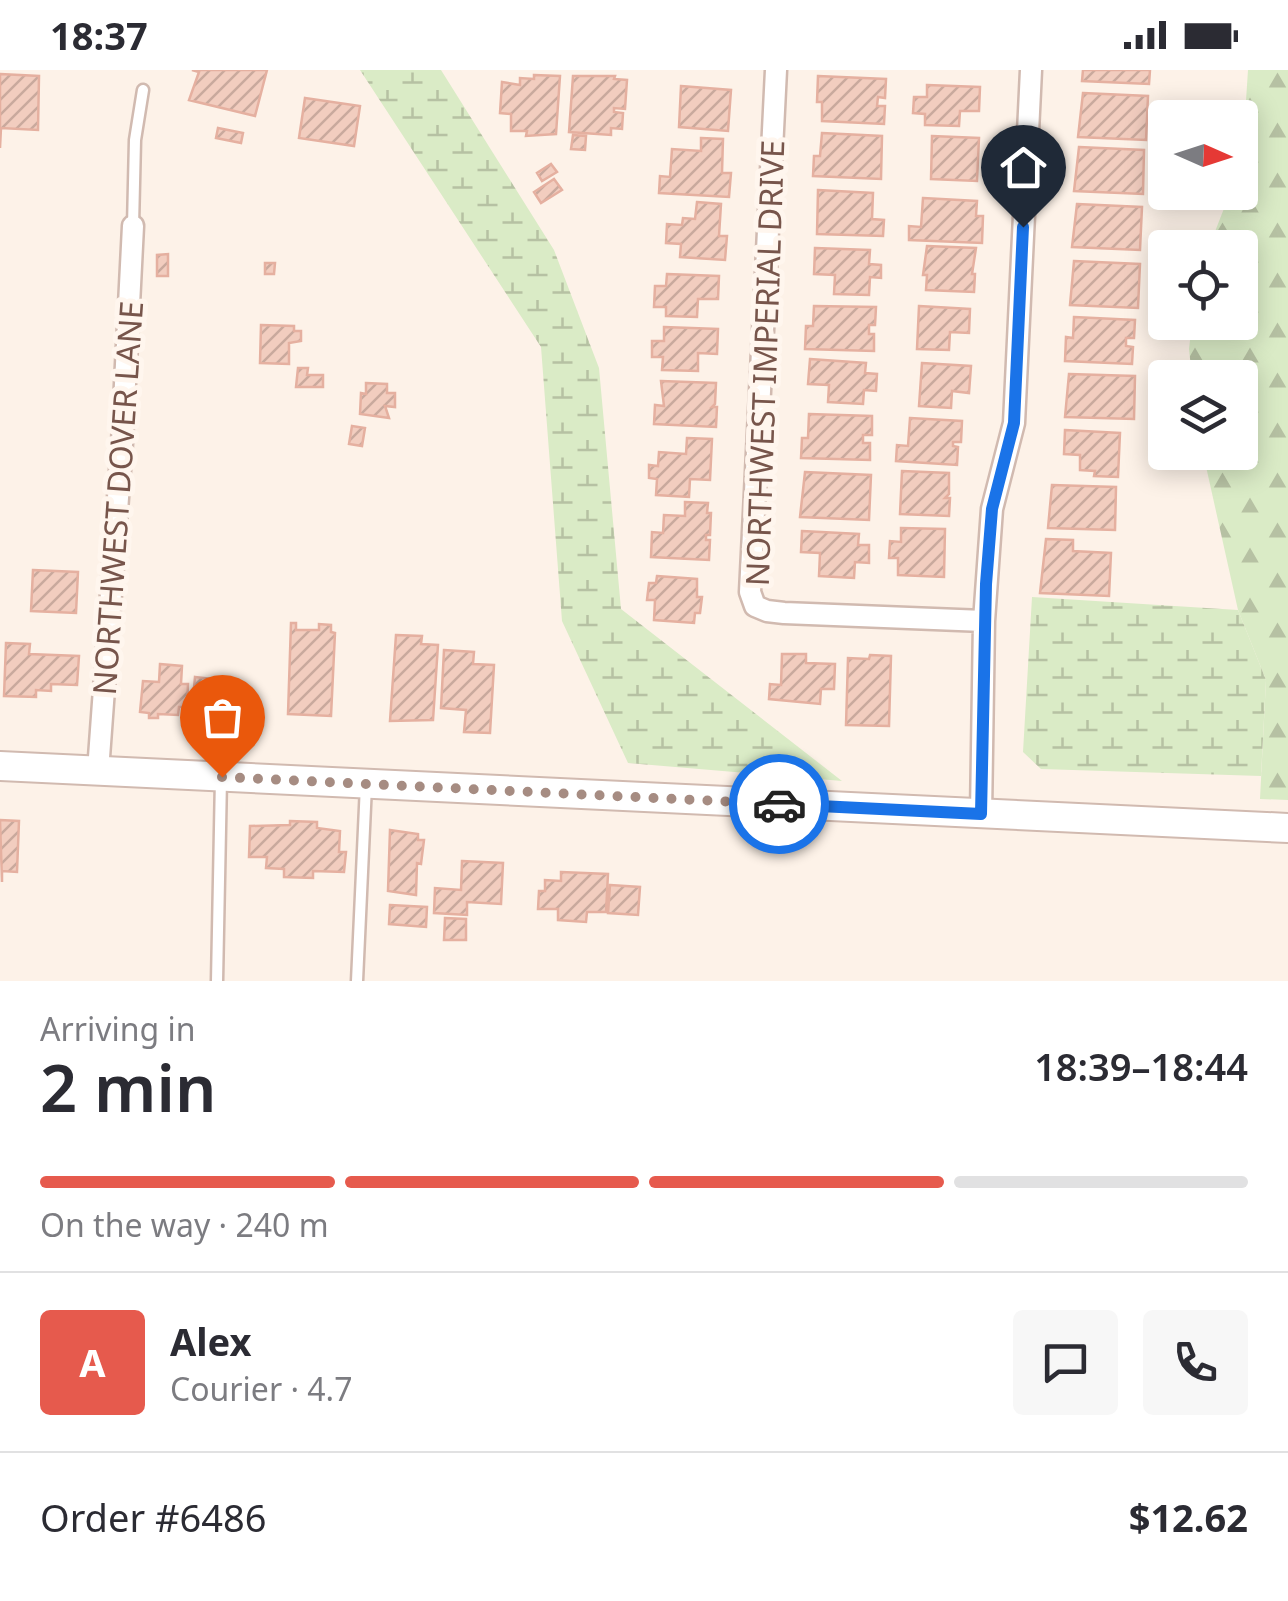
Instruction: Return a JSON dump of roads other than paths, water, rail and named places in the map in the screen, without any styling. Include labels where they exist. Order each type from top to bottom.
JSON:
[{"type":"street","name":"NORTHWEST IMPERIAL DRIVE","points":[[776,70],[750,592],[755,606],[767,612],[984,621]]},
{"type":"street","points":[[981,814],[984,621],[992,509],[1014,423],[1031,70]]},
{"type":"street","name":"NORTHWEST DOVER LANE","points":[[98,771],[133,226]]},
{"type":"street","points":[[0,766],[1288,828]]},
{"type":"lane","points":[[133,226],[135,140],[143,90]]},
{"type":"lane","points":[[214,980],[222,777]]},
{"type":"lane","points":[[357,981],[366,784]]}]
